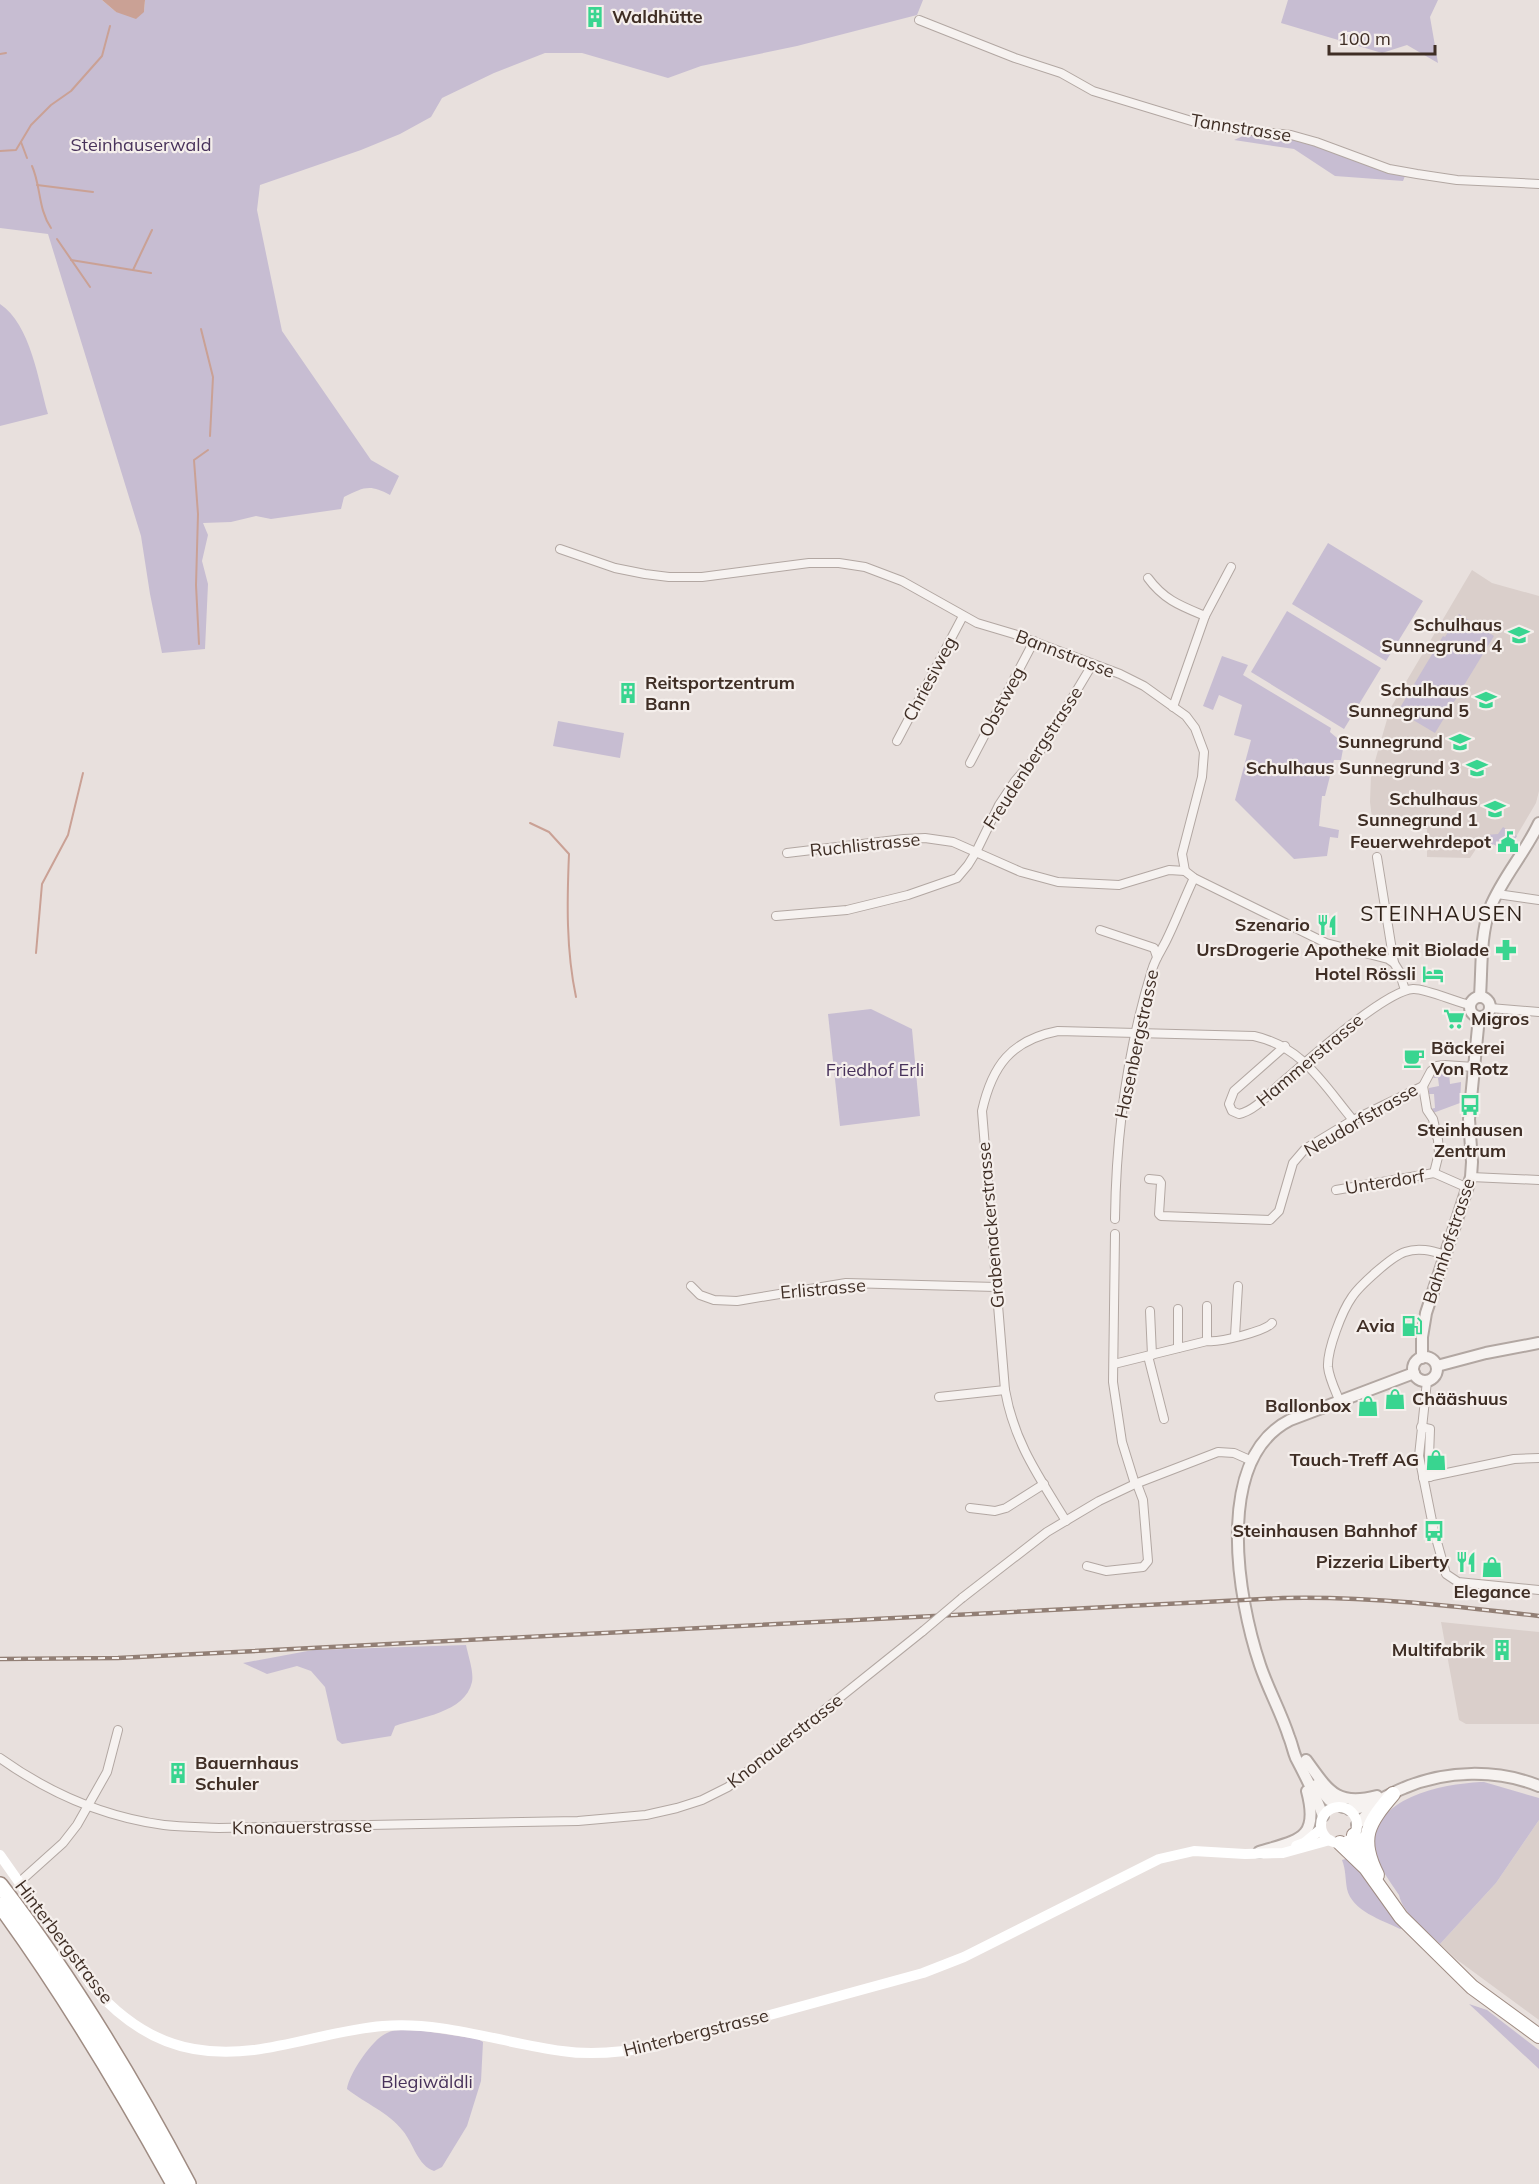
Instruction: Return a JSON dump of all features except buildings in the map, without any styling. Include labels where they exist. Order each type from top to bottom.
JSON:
[{"type":"highway","points":[[1393,1794],[1371,1822],[1366,1841],[1372,1865],[1388,1896],[1401,1917],[1482,1995],[1539,2036]]},
{"type":"highway","points":[[1356,1830],[1366,1868]]},
{"type":"highway","points":[[1335,1842],[1366,1868],[1388,1896]]},
{"type":"highway","points":[[0,1885],[48,1949],[95,2022],[188,2184]]},
{"type":"highway","points":[[0,1905],[87,2033],[174,2184]]},
{"type":"highway","points":[[1437,1952],[1539,2028]]},
{"type":"main road","points":[[1331,1808],[1346,1808],[1355,1816],[1356,1830],[1348,1840],[1335,1842],[1321,1829],[1323,1816],[1331,1808]]},
{"type":"main road","name":"Hinterbergstrasse","points":[[1273,1852],[1304,1843],[1321,1829]]},
{"type":"main road","name":"Hinterbergstrasse","points":[[0,1855],[92,1986],[106,2002],[140,2028],[173,2044],[207,2051],[244,2052],[362,2028],[407,2025],[454,2030],[535,2047],[591,2053],[657,2046],[923,1973],[964,1957],[1159,1859],[1194,1851],[1253,1854],[1293,1851],[1335,1842]]},
{"type":"street","name":"Tannstrasse","points":[[919,20],[1060,73],[1087,89],[1208,126],[1291,135],[1383,167],[1418,174],[1457,180],[1539,184]]},
{"type":"street","name":"Bannstrasse","points":[[560,549],[615,568],[669,577],[702,577],[809,563],[839,562],[866,567],[902,581],[977,623],[1034,641],[1120,674],[1144,686],[1186,717],[1195,728],[1204,752],[1202,777],[1182,854],[1185,871]]},
{"type":"street","points":[[1173,707],[1205,616],[1231,567]]},
{"type":"street","points":[[1148,578],[1158,592],[1174,603],[1205,616]]},
{"type":"street","name":"Chriesiweg","points":[[897,741],[963,616]]},
{"type":"street","name":"Obstweg","points":[[970,763],[1034,641]]},
{"type":"street","name":"Freudenbergstrasse","points":[[776,916],[847,910],[957,878],[969,865],[999,805],[1049,738],[1092,665]]},
{"type":"street","points":[[1480,996],[1484,938],[1490,909],[1539,823]]},
{"type":"street","name":"Ruchlistrasse","points":[[787,853],[925,838],[953,842],[1021,872],[1058,882],[1119,885],[1169,870],[1185,871]]},
{"type":"street","points":[[1377,857],[1394,963],[1405,990],[1418,989],[1470,1005]]},
{"type":"street","points":[[1185,871],[1194,878],[1326,943],[1388,959],[1394,963]]},
{"type":"street","name":"Hasenbergstrasse","points":[[1115,1219],[1121,1108],[1136,1032],[1157,957],[1194,878]]},
{"type":"street","points":[[1497,894],[1539,900]]},
{"type":"street","points":[[1100,930],[1154,948],[1157,957]]},
{"type":"street","name":"Hammerstrasse","points":[[1285,1046],[1234,1091],[1229,1104],[1232,1111],[1239,1114],[1253,1108],[1305,1062],[1368,1012],[1405,990]]},
{"type":"street","points":[[1470,1005],[1480,996]]},
{"type":"street","points":[[1470,1005],[1473,1013],[1479,1017],[1486,1016],[1490,1008],[1489,1001],[1480,996]]},
{"type":"street","points":[[1490,1008],[1539,1012]]},
{"type":"street","name":"Bahnhofstrasse","points":[[1422,1358],[1422,1337],[1426,1313],[1471,1177],[1469,1119],[1479,1017]]},
{"type":"street","name":"Grabenackerstrasse","points":[[1066,1521],[1021,1447],[1012,1424],[1005,1390],[982,1111],[987,1088],[1012,1049],[1037,1037],[1058,1031],[1254,1036],[1285,1046]]},
{"type":"street","points":[[1285,1046],[1305,1062],[1353,1120]]},
{"type":"street","name":"Neudorfstrasse","points":[[1149,1179],[1159,1180],[1161,1183],[1159,1214],[1161,1216],[1270,1220],[1279,1211],[1296,1158],[1305,1149],[1353,1120],[1423,1086],[1431,1071],[1437,1066],[1474,1067]]},
{"type":"street","points":[[1423,1086],[1427,1110],[1433,1119],[1438,1140],[1439,1154],[1434,1173],[1468,1188]]},
{"type":"street","name":"Unterdorf","points":[[1336,1190],[1434,1173]]},
{"type":"street","points":[[1471,1177],[1539,1180]]},
{"type":"street","points":[[1087,1566],[1106,1571],[1143,1567],[1149,1561],[1143,1500],[1118,1423],[1113,1382],[1115,1234]]},
{"type":"street","points":[[1340,1402],[1328,1368],[1329,1355],[1353,1294],[1392,1258],[1405,1252],[1430,1250],[1446,1255]]},
{"type":"street","name":"Erlistrasse","points":[[691,1286],[700,1295],[714,1300],[737,1301],[846,1283],[996,1287]]},
{"type":"street","points":[[1235,1336],[1238,1286]]},
{"type":"street","points":[[1207,1306],[1208,1341]]},
{"type":"street","points":[[1178,1309],[1178,1348]]},
{"type":"street","points":[[1150,1311],[1150,1355],[1164,1419]]},
{"type":"street","points":[[1114,1364],[1268,1328],[1272,1323]]},
{"type":"street","points":[[1437,1366],[1486,1353],[1539,1343]]},
{"type":"street","points":[[1422,1358],[1431,1359],[1437,1366],[1434,1377],[1427,1381],[1420,1380],[1414,1373],[1415,1364],[1422,1358]]},
{"type":"street","points":[[1323,1816],[1260,1665],[1246,1607],[1238,1539],[1241,1500],[1252,1461],[1268,1438],[1284,1424],[1414,1373]]},
{"type":"street","points":[[1427,1381],[1426,1403],[1418,1448],[1442,1564],[1449,1578],[1458,1582],[1538,1590]]},
{"type":"street","points":[[939,1397],[1005,1390]]},
{"type":"street","name":"Knonauerstrasse","points":[[0,1758],[28,1778],[88,1807],[139,1821],[165,1825],[219,1828],[578,1821],[646,1815],[677,1808],[702,1800],[728,1787],[1019,1553],[1066,1521],[1136,1484],[1218,1452],[1234,1453],[1252,1461]]},
{"type":"street","points":[[1426,1478],[1514,1460],[1539,1458]]},
{"type":"street","points":[[970,1508],[995,1511],[1006,1508],[1044,1484]]},
{"type":"street","points":[[24,1878],[63,1843],[77,1825],[107,1772],[118,1730]]},
{"type":"street","points":[[1301,1759],[1327,1788],[1346,1799],[1365,1799],[1393,1794]]},
{"type":"street","points":[[1301,1759],[1323,1795],[1346,1808],[1365,1807],[1423,1782],[1479,1773],[1511,1777],[1539,1786]]},
{"type":"street","points":[[1253,1854],[1294,1841],[1300,1838],[1310,1826],[1311,1805],[1301,1759]]},
{"type":"street","points":[[1356,1830],[1376,1803]]},
{"type":"shaded area","points":[[102,0],[145,0],[144,12],[136,19],[116,12]]},
{"type":"shaded area","name":"Sunnegrund","points":[[1472,570],[1492,583],[1539,596],[1539,791],[1536,803],[1507,852],[1493,844],[1491,848],[1480,843],[1470,858],[1427,857],[1427,829],[1373,826],[1370,802],[1371,775],[1390,709]]},
{"type":"shaded area","points":[[1441,1622],[1539,1632],[1539,1724],[1466,1724],[1459,1720]]},
{"type":"shaded area","points":[[1539,1820],[1539,2020],[1456,1959],[1440,1944],[1496,1883]]},
{"type":"green space","name":"Steinhauserwald","points":[[0,0],[102,0],[116,12],[144,12],[145,0],[923,0],[917,15],[797,46],[701,66],[668,78],[582,53],[545,53],[494,73],[442,98],[431,117],[400,134],[260,185],[257,210],[282,331],[371,460],[399,476],[390,495],[377,489],[362,489],[344,497],[341,509],[271,519],[256,516],[231,522],[203,523],[208,535],[202,561],[208,584],[205,649],[162,653],[141,536],[48,234],[0,228]]},
{"type":"green space","points":[[1288,0],[1438,0],[1430,17],[1438,63],[1407,45],[1382,53],[1281,23]]},
{"type":"green space","points":[[1257,130],[1336,148],[1407,171],[1403,181],[1335,176],[1294,149],[1234,140]]},
{"type":"green space","points":[[0,304],[11,313],[26,339],[37,370],[48,414],[0,426]]},
{"type":"green space","points":[[1328,543],[1423,601],[1386,661],[1292,604]]},
{"type":"green space","points":[[1287,611],[1381,668],[1344,729],[1251,672]]},
{"type":"green space","points":[[1459,614],[1494,636],[1435,733],[1398,711],[1443,636],[1445,637]]},
{"type":"green space","points":[[1222,656],[1248,665],[1243,675],[1331,728],[1330,732],[1344,744],[1341,760],[1334,760],[1325,796],[1322,796],[1319,826],[1339,830],[1338,838],[1330,837],[1327,856],[1294,859],[1235,800],[1251,740],[1234,735],[1242,705],[1219,695],[1213,710],[1203,706]]},
{"type":"green space","points":[[558,721],[624,733],[620,758],[553,746]]},
{"type":"green space","points":[[1503,827],[1517,836],[1507,852],[1493,844],[1491,848],[1480,843],[1485,835],[1498,834]]},
{"type":"green space","name":"Friedhof Erli","points":[[871,1009],[912,1029],[920,1116],[840,1126],[828,1014]]},
{"type":"green space","points":[[1442,1072],[1449,1073],[1450,1084],[1461,1082],[1460,1103],[1433,1113],[1430,1109],[1435,1108],[1434,1094],[1429,1094],[1429,1088],[1439,1086],[1438,1078],[1433,1078]]},
{"type":"green space","points":[[466,1645],[472,1669],[472,1682],[461,1701],[440,1712],[395,1726],[391,1736],[342,1744],[337,1740],[325,1687],[311,1671],[297,1666],[267,1674],[243,1663],[313,1650]]},
{"type":"green space","points":[[1484,1782],[1539,1798],[1539,1820],[1496,1883],[1440,1944],[1405,1909],[1379,1863],[1375,1851],[1376,1833],[1383,1818],[1396,1806],[1412,1797],[1450,1786]]},
{"type":"green space","points":[[1349,1858],[1403,1928],[1400,1929],[1361,1909],[1350,1897],[1342,1860]]},
{"type":"green space","points":[[1469,2004],[1487,2010],[1539,2050],[1539,2069]]},
{"type":"green space","name":"Blegiwäldli","points":[[395,2031],[424,2031],[478,2039],[483,2042],[481,2081],[467,2126],[442,2167],[434,2171],[420,2159],[397,2124],[347,2089],[362,2058],[381,2037]]},
{"type":"waterway","points":[[0,151],[16,150],[31,125],[51,105],[71,91],[102,56],[110,26]]},
{"type":"waterway","points":[[0,54],[6,53]]},
{"type":"waterway","points":[[21,142],[27,158]]},
{"type":"waterway","points":[[32,166],[44,213],[51,228]]},
{"type":"waterway","points":[[37,185],[93,192]]},
{"type":"waterway","points":[[133,270],[152,230]]},
{"type":"waterway","points":[[57,239],[90,287]]},
{"type":"waterway","points":[[71,260],[151,273]]},
{"type":"waterway","points":[[201,329],[213,377],[210,436]]},
{"type":"waterway","points":[[199,644],[196,585],[198,514],[194,460],[208,450]]},
{"type":"waterway","points":[[36,953],[42,884],[68,835],[83,773]]},
{"type":"waterway","points":[[530,823],[549,832],[569,854],[569,943],[576,997]]},
{"type":"railway","points":[[0,1659],[118,1658],[1283,1598],[1379,1600],[1539,1616]]},
{"type":"place","name":"Waldhütte","points":[[595,17]]},
{"type":"place","name":"Schulhaus Sunnegrund 4","points":[[1519,635]]},
{"type":"place","name":"Reitsportzentrum Bann","points":[[628,693]]},
{"type":"place","name":"Schulhaus Sunnegrund 5","points":[[1486,700]]},
{"type":"place","name":"Sunnegrund","points":[[1460,742]]},
{"type":"place","name":"Schulhaus Sunnegrund 3","points":[[1477,768]]},
{"type":"place","name":"Schulhaus Sunnegrund 1","points":[[1495,809]]},
{"type":"place","name":"Feuerwehrdepot","points":[[1508,842]]},
{"type":"place","name":"Szenario","points":[[1327,925]]},
{"type":"place","name":"UrsDrogerie Apotheke mit Biolade","points":[[1506,950]]},
{"type":"place","name":"Hotel Rössli","points":[[1433,974]]},
{"type":"place","name":"Migros","points":[[1454,1019]]},
{"type":"place","name":"Bäckerei Von Rotz","points":[[1414,1058]]},
{"type":"place","name":"Steinhausen Zentrum","points":[[1470,1105]]},
{"type":"place","name":"Avia","points":[[1412,1326]]},
{"type":"place","name":"Chääshuus","points":[[1395,1399]]},
{"type":"place","name":"Ballonbox","points":[[1368,1406]]},
{"type":"place","name":"Tauch-Treff AG","points":[[1436,1460]]},
{"type":"place","name":"Steinhausen Bahnhof","points":[[1434,1531]]},
{"type":"place","name":"Pizzeria Liberty","points":[[1466,1562]]},
{"type":"place","name":"Elegance","points":[[1492,1567]]},
{"type":"place","name":"Multifabrik","points":[[1502,1650]]},
{"type":"place","name":"Bauernhaus Schuler","points":[[178,1773]]},
{"type":"district","name":"STEINHAUSEN","points":[[1442,914]]}]
